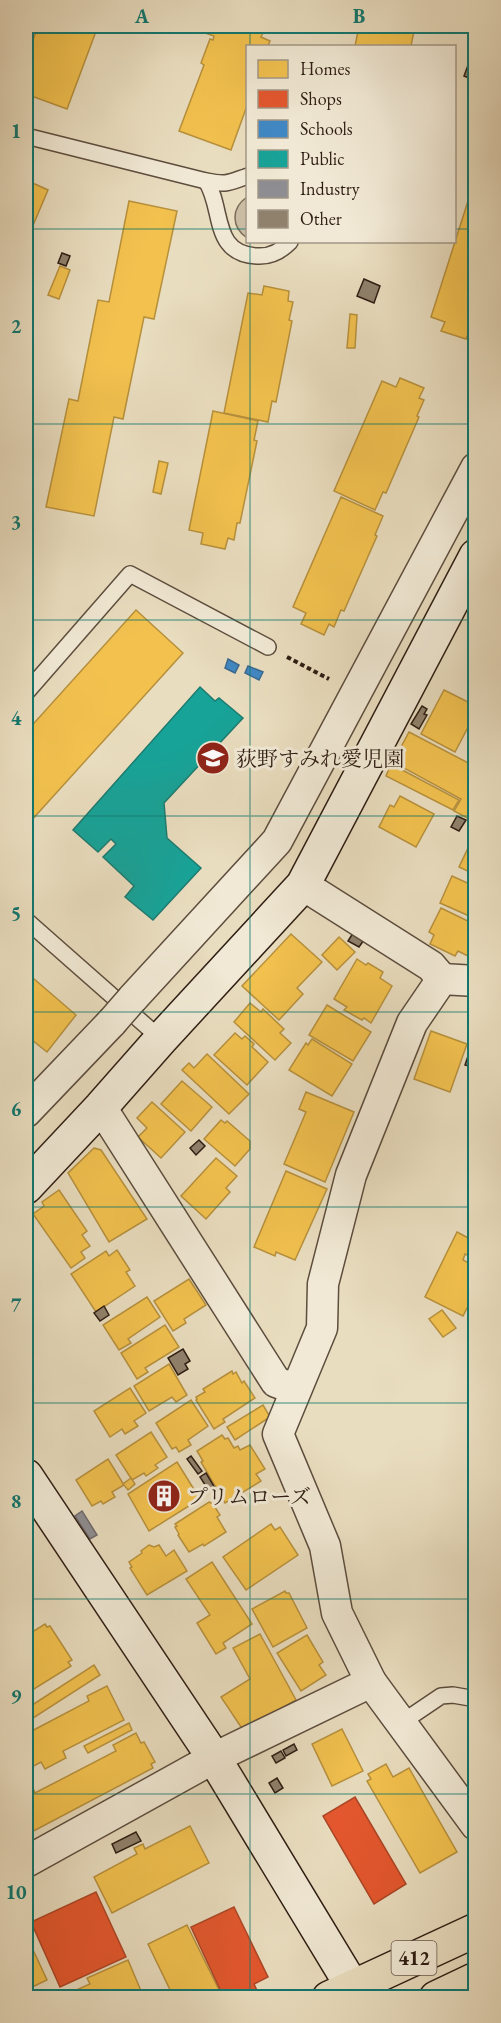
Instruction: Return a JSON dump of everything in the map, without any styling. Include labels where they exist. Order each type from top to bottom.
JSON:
[{"type":"highway","name":"412","points":[[346,1994],[476,1930]]},
{"type":"highway","name":"412","points":[[436,1998],[476,1979]]},
{"type":"street","points":[[26,1112],[278,841],[476,468]]},
{"type":"street","points":[[26,1187],[303,885],[476,556]]},
{"type":"street","points":[[303,885],[431,966],[442,979],[476,981]]},
{"type":"street","points":[[442,979],[412,1023],[351,1175],[323,1284],[322,1328],[278,1434],[326,1546],[337,1613],[371,1682],[476,1825]]},
{"type":"street","points":[[101,1107],[276,1382],[295,1389]]},
{"type":"street","points":[[26,1476],[214,1758],[346,1994]]},
{"type":"street","points":[[26,1862],[214,1758],[371,1682]]},
{"type":"lane","points":[[26,136],[206,181],[221,184],[241,179]]},
{"type":"lane","points":[[218,213],[223,194],[241,179]]},
{"type":"lane","points":[[206,181],[213,192],[222,235],[230,246],[241,253],[253,256],[268,255],[279,251],[289,243]]},
{"type":"lane","points":[[26,693],[130,574],[268,647]]},
{"type":"lane","points":[[26,920],[160,1039]]},
{"type":"lane","points":[[401,1723],[441,1696],[453,1695],[476,1699]]},
{"type":"path","points":[[268,647],[316,672]]},
{"type":"shaded area","points":[[246,198],[246,237],[238,228],[235,217],[242,201]]},
{"type":"building: Homes","points":[[38,26],[98,26],[67,109],[26,94],[26,60]]},
{"type":"building: Homes","points":[[207,26],[266,26],[261,37],[270,41],[268,45],[246,45],[246,109],[231,150],[179,131],[204,65],[201,63],[210,39],[213,40],[214,36],[205,33]]},
{"type":"building: Homes","points":[[359,26],[415,26],[411,45],[355,45]]},
{"type":"building: Homes","points":[[26,180],[48,190],[26,242]]},
{"type":"building: Homes","points":[[129,201],[177,211],[154,319],[144,317],[123,419],[114,417],[94,516],[46,507],[69,399],[78,401],[98,300],[109,302]]},
{"type":"building: Homes","points":[[468,201],[476,204],[476,331],[470,329],[466,339],[441,331],[445,322],[431,317]]},
{"type":"building: Homes","points":[[60,266],[70,270],[59,299],[48,295]]},
{"type":"building: Homes","points":[[264,286],[289,291],[288,301],[293,302],[289,320],[292,321],[276,402],[272,401],[268,422],[224,413],[248,293],[262,295]]},
{"type":"building: Homes","points":[[350,314],[357,315],[355,348],[347,348]]},
{"type":"building: Homes","points":[[400,378],[424,388],[419,398],[424,400],[417,416],[419,417],[386,493],[383,492],[375,510],[334,491],[382,381],[396,387]]},
{"type":"building: Homes","points":[[213,411],[258,421],[254,440],[257,441],[240,523],[237,523],[234,540],[228,538],[225,549],[201,544],[203,533],[189,530]]},
{"type":"building: Homes","points":[[159,461],[168,463],[161,494],[153,492]]},
{"type":"building: Homes","points":[[341,497],[383,516],[375,535],[377,536],[344,611],[341,610],[334,627],[329,624],[324,635],[301,624],[306,613],[293,607]]},
{"type":"building: Homes","points":[[136,610],[183,653],[29,823],[26,819],[26,732]]},
{"type":"building: Homes","points":[[444,690],[476,706],[476,712],[455,752],[421,734]]},
{"type":"building: Homes","points":[[409,732],[476,767],[476,806],[469,819],[454,811],[461,799],[393,762]]},
{"type":"building: Homes","points":[[391,764],[459,800],[453,810],[386,776]]},
{"type":"building: Homes","points":[[400,796],[434,814],[416,847],[379,827],[390,805],[394,807]]},
{"type":"building: Homes","points":[[469,846],[476,849],[476,875],[459,867]]},
{"type":"building: Homes","points":[[452,876],[472,885],[469,890],[476,893],[476,919],[440,903]]},
{"type":"building: Homes","points":[[441,908],[476,925],[474,959],[458,951],[455,956],[430,944],[434,935],[429,932]]},
{"type":"building: Homes","points":[[291,934],[322,962],[297,988],[303,994],[279,1020],[242,986]]},
{"type":"building: Homes","points":[[339,937],[355,952],[337,970],[322,955]]},
{"type":"building: Homes","points":[[357,959],[383,972],[380,978],[392,986],[371,1023],[344,1010],[347,1007],[334,999]]},
{"type":"building: Homes","points":[[26,972],[76,1015],[47,1052],[27,1036],[26,1038]]},
{"type":"building: Homes","points":[[250,1003],[261,1012],[263,1009],[284,1029],[280,1033],[291,1043],[275,1060],[234,1022]]},
{"type":"building: Homes","points":[[327,1005],[371,1032],[353,1061],[309,1035]]},
{"type":"building: Homes","points":[[431,1031],[467,1044],[450,1092],[414,1079]]},
{"type":"building: Homes","points":[[235,1033],[242,1039],[245,1036],[254,1044],[252,1047],[268,1062],[247,1085],[214,1055]]},
{"type":"building: Homes","points":[[312,1039],[352,1064],[332,1096],[289,1070],[306,1043],[308,1045]]},
{"type":"building: Homes","points":[[207,1054],[249,1094],[229,1114],[182,1070],[189,1063],[194,1068]]},
{"type":"building: Homes","points":[[182,1081],[212,1107],[191,1131],[161,1104]]},
{"type":"building: Homes","points":[[306,1092],[354,1112],[325,1182],[284,1164],[306,1112],[299,1109]]},
{"type":"building: Homes","points":[[152,1102],[185,1132],[161,1158],[138,1137],[147,1128],[137,1118]]},
{"type":"building: Homes","points":[[221,1120],[225,1123],[227,1121],[250,1141],[250,1149],[235,1166],[204,1139]]},
{"type":"building: Homes","points":[[94,1148],[101,1150],[147,1219],[109,1242],[68,1173]]},
{"type":"building: Homes","points":[[216,1158],[237,1176],[226,1188],[230,1192],[206,1219],[181,1196]]},
{"type":"building: Homes","points":[[286,1171],[327,1189],[295,1260],[276,1252],[275,1256],[254,1247]]},
{"type":"building: Homes","points":[[59,1190],[87,1231],[82,1235],[90,1246],[81,1252],[85,1258],[71,1268],[33,1214],[44,1206],[42,1202]]},
{"type":"building: Homes","points":[[457,1232],[476,1242],[476,1259],[465,1254],[463,1260],[476,1267],[476,1299],[472,1298],[463,1316],[425,1297]]},
{"type":"building: Homes","points":[[117,1250],[130,1270],[126,1272],[135,1286],[96,1312],[71,1274],[106,1251],[109,1256]]},
{"type":"building: Homes","points":[[189,1279],[206,1305],[184,1319],[186,1323],[173,1331],[154,1301]]},
{"type":"building: Homes","points":[[147,1297],[160,1317],[128,1339],[131,1343],[119,1350],[103,1325]]},
{"type":"building: Homes","points":[[442,1310],[456,1328],[443,1337],[429,1319]]},
{"type":"building: Homes","points":[[165,1325],[179,1347],[145,1368],[148,1372],[137,1379],[121,1353]]},
{"type":"building: Homes","points":[[169,1364],[187,1395],[176,1402],[172,1397],[149,1411],[134,1386]]},
{"type":"building: Homes","points":[[232,1371],[233,1374],[236,1372],[242,1383],[244,1381],[255,1398],[223,1419],[225,1422],[214,1429],[196,1397],[205,1392],[203,1389]]},
{"type":"building: Homes","points":[[130,1388],[146,1413],[134,1421],[138,1426],[125,1434],[122,1429],[110,1437],[94,1411]]},
{"type":"building: Homes","points":[[191,1400],[208,1426],[188,1440],[191,1445],[179,1452],[176,1447],[172,1449],[156,1423]]},
{"type":"building: Homes","points":[[263,1405],[270,1417],[235,1440],[227,1427]]},
{"type":"building: Homes","points":[[151,1432],[167,1457],[155,1465],[158,1468],[146,1476],[144,1473],[132,1480],[116,1455]]},
{"type":"building: Homes","points":[[222,1435],[225,1439],[228,1438],[234,1448],[238,1446],[240,1450],[250,1445],[265,1469],[256,1474],[261,1481],[225,1503],[197,1451]]},
{"type":"building: Homes","points":[[108,1459],[124,1485],[112,1492],[115,1497],[103,1504],[101,1501],[92,1506],[76,1480]]},
{"type":"building: Homes","name":"プリムローズ","points":[[177,1462],[200,1499],[149,1531],[128,1494]]},
{"type":"building: Homes","points":[[131,1478],[135,1484],[128,1490],[123,1484]]},
{"type":"building: Homes","points":[[209,1502],[220,1515],[217,1517],[226,1532],[204,1546],[203,1544],[189,1552],[178,1535],[175,1524]]},
{"type":"building: Homes","points":[[271,1524],[275,1530],[280,1527],[298,1555],[246,1590],[223,1557]]},
{"type":"building: Homes","points":[[149,1545],[154,1547],[159,1545],[166,1556],[174,1550],[187,1571],[147,1595],[130,1568],[132,1567],[129,1562]]},
{"type":"building: Homes","points":[[212,1562],[252,1624],[223,1643],[226,1648],[216,1654],[197,1623],[210,1615],[186,1579]]},
{"type":"building: Homes","points":[[285,1591],[289,1593],[307,1628],[273,1647],[252,1609]]},
{"type":"building: Homes","points":[[45,1624],[47,1627],[50,1626],[72,1660],[68,1662],[71,1666],[26,1694],[26,1631],[32,1627],[34,1631]]},
{"type":"building: Homes","points":[[260,1634],[296,1700],[246,1728],[241,1727],[221,1697],[250,1679],[233,1648]]},
{"type":"building: Homes","points":[[307,1635],[323,1662],[319,1665],[326,1675],[301,1691],[277,1653]]},
{"type":"building: Homes","points":[[94,1665],[100,1675],[27,1722],[26,1709]]},
{"type":"building: Homes","points":[[107,1686],[124,1720],[63,1751],[66,1758],[45,1769],[41,1762],[26,1770],[26,1734],[89,1701],[87,1696]]},
{"type":"building: Homes","points":[[129,1723],[132,1730],[88,1753],[84,1746]]},
{"type":"building: Homes","points":[[342,1729],[363,1771],[332,1786],[312,1744]]},
{"type":"building: Homes","points":[[136,1733],[155,1762],[151,1764],[153,1768],[26,1835],[26,1792],[33,1788],[35,1793],[116,1751],[113,1745]]},
{"type":"building: Homes","points":[[386,1764],[393,1777],[409,1768],[457,1852],[420,1873],[367,1781],[371,1779],[368,1774]]},
{"type":"building: Homes","points":[[190,1826],[209,1863],[112,1913],[94,1877],[137,1854],[134,1848],[143,1844],[145,1849]]},
{"type":"building: Homes","points":[[187,1925],[223,1998],[174,1998],[148,1944]]},
{"type":"building: Homes","points":[[34,1952],[47,1980],[26,1990],[26,1956]]},
{"type":"building: Homes","points":[[128,1960],[144,1998],[69,1998],[67,1994],[90,1984],[87,1978]]},
{"type":"building: Shops","points":[[355,1797],[406,1884],[374,1904],[323,1816]]},
{"type":"building: Shops","points":[[96,1892],[126,1957],[60,1987],[31,1922]]},
{"type":"building: Shops","points":[[234,1907],[268,1977],[254,1984],[259,1995],[253,1998],[224,1998],[191,1927]]},
{"type":"building: Schools","points":[[228,659],[239,665],[235,673],[225,668]]},
{"type":"building: Schools","points":[[248,666],[263,672],[259,680],[245,673]]},
{"type":"building: Public","points":[[200,687],[215,701],[219,698],[243,718],[164,803],[167,838],[201,868],[153,920],[125,897],[134,886],[103,857],[116,844],[111,839],[98,852],[73,830]]},
{"type":"building: Industry","points":[[82,1511],[97,1535],[90,1539],[75,1516]]},
{"type":"building: Other","points":[[474,49],[476,75],[474,80],[464,76]]},
{"type":"building: Other","points":[[62,253],[70,256],[66,266],[58,263]]},
{"type":"building: Other","points":[[364,279],[380,286],[374,303],[357,296]]},
{"type":"building: Other","points":[[422,706],[427,709],[424,714],[427,715],[419,729],[411,724]]},
{"type":"building: Other","points":[[457,816],[466,820],[459,831],[451,827]]},
{"type":"building: Other","points":[[353,933],[364,940],[359,947],[348,941]]},
{"type":"building: Other","points":[[470,1050],[476,1051],[476,1068],[465,1065]]},
{"type":"building: Other","points":[[199,1140],[205,1146],[196,1155],[190,1148]]},
{"type":"building: Other","points":[[104,1306],[109,1315],[100,1321],[94,1313]]},
{"type":"building: Other","points":[[183,1349],[190,1361],[185,1364],[188,1369],[178,1375],[168,1358]]},
{"type":"building: Other","points":[[191,1456],[202,1471],[198,1474],[187,1459]]},
{"type":"building: Other","points":[[206,1473],[215,1488],[209,1491],[200,1477]]},
{"type":"building: Other","points":[[294,1744],[297,1750],[286,1756],[283,1750]]},
{"type":"building: Other","points":[[281,1751],[285,1758],[276,1763],[272,1756]]},
{"type":"building: Other","points":[[277,1778],[283,1788],[275,1793],[269,1783]]},
{"type":"building: Other","points":[[136,1832],[141,1841],[116,1853],[112,1844]]},
{"type":"place","name":"荻野すみれ愛児園","points":[[213,758]]},
{"type":"place","name":"プリムローズ","points":[[164,1496]]}]
